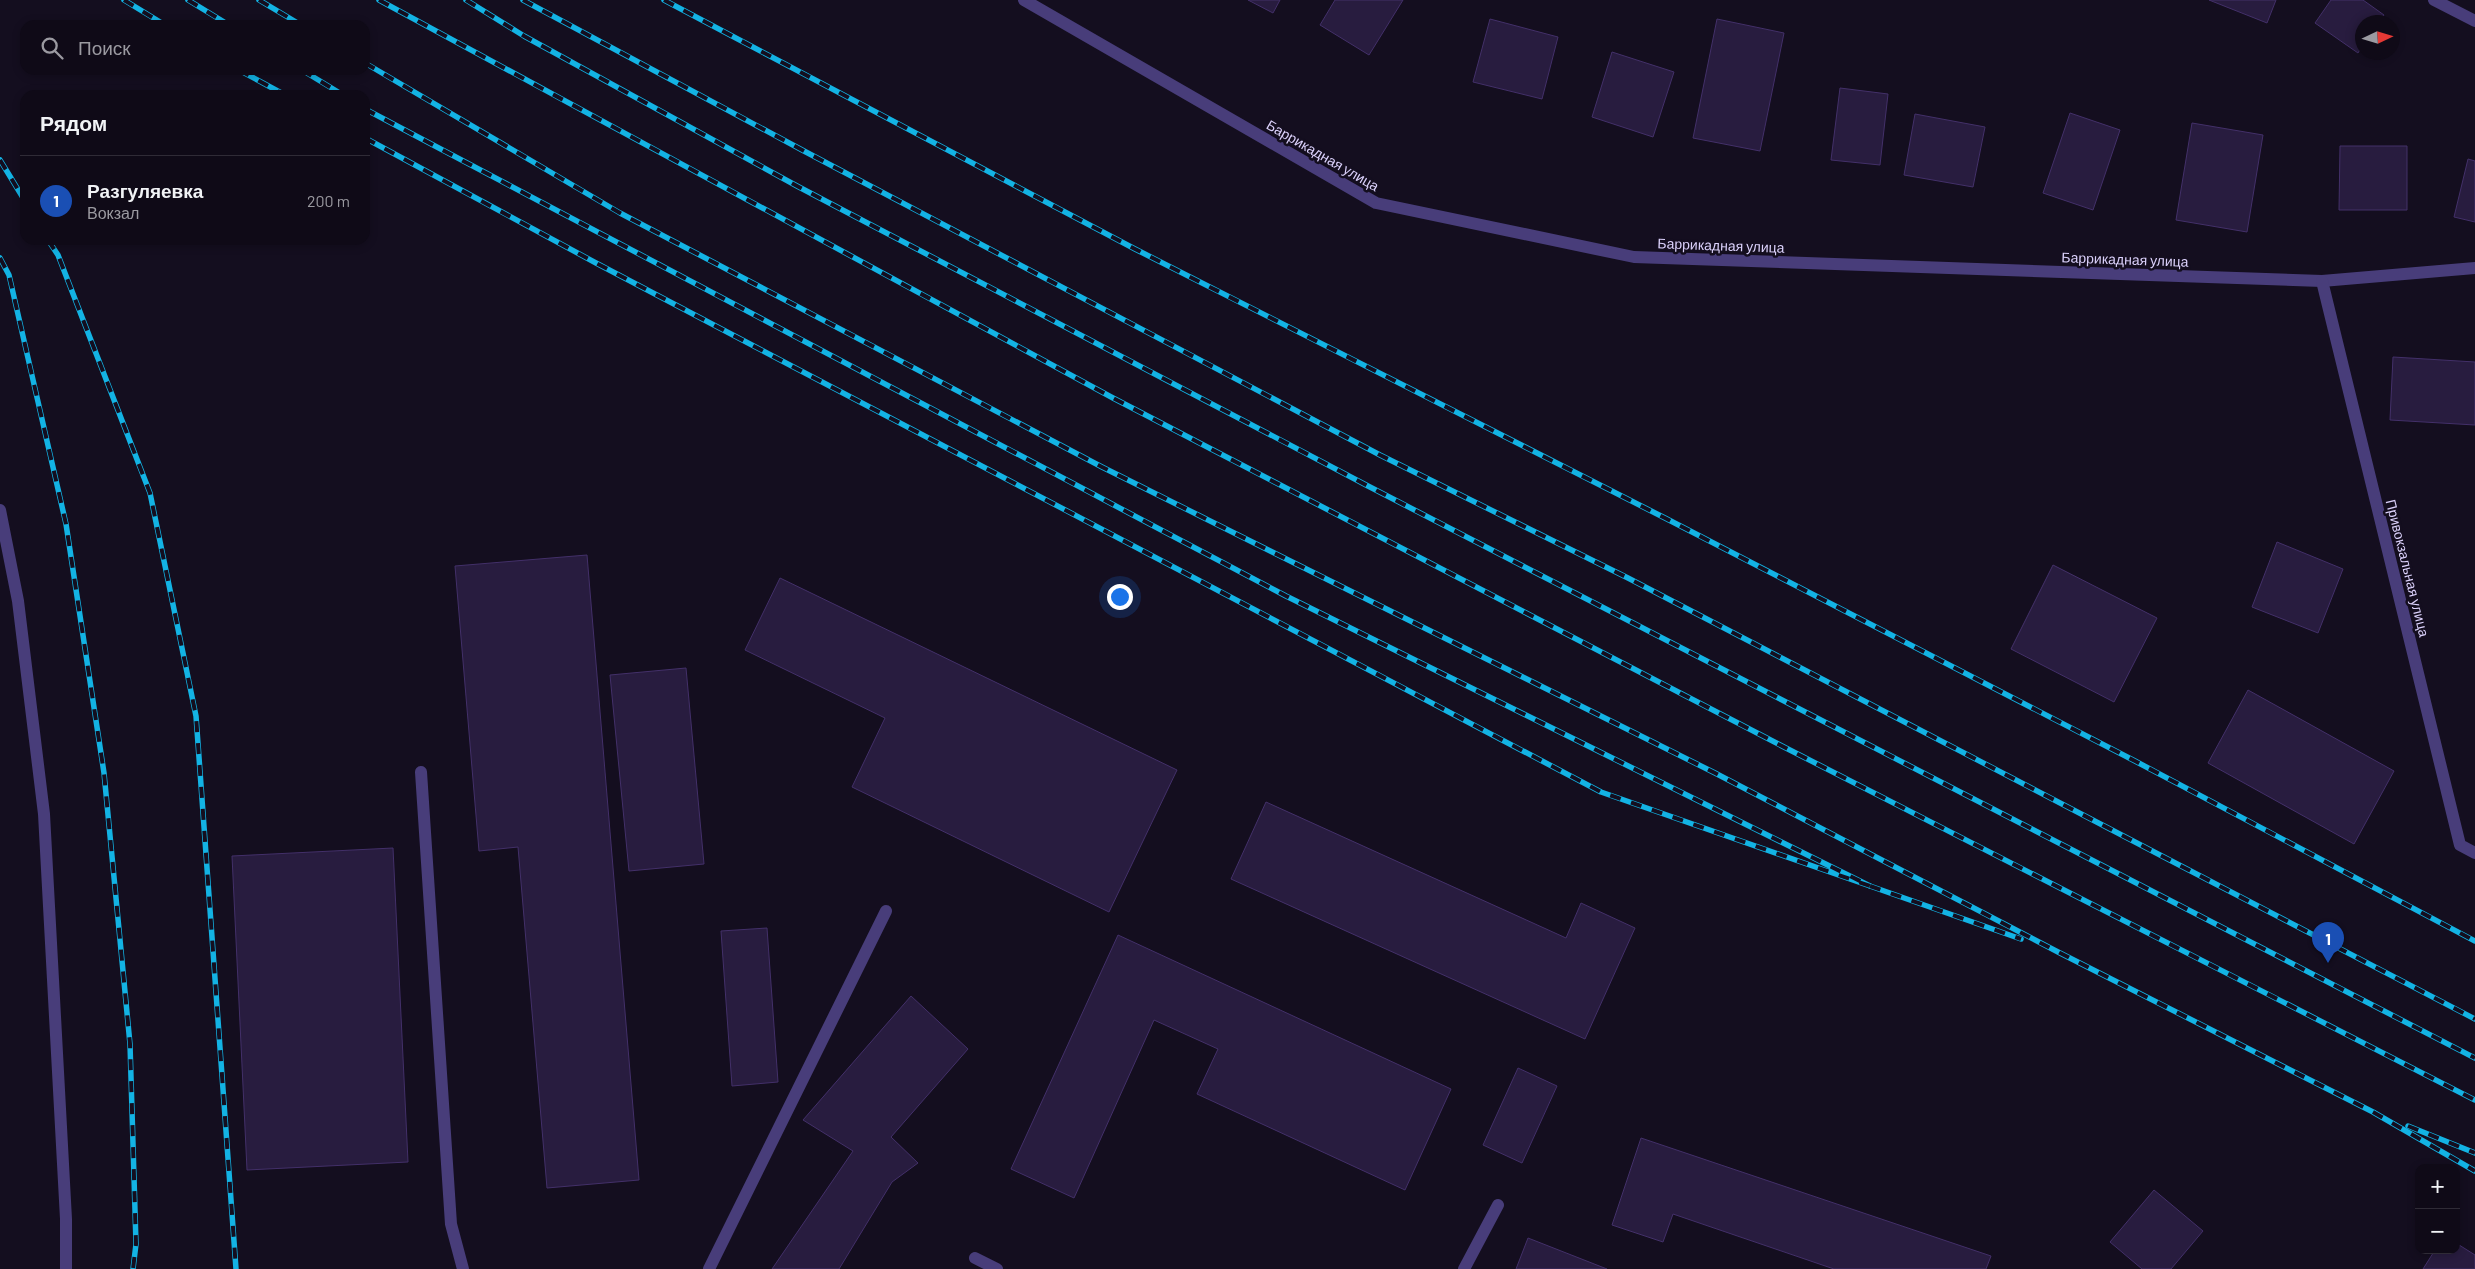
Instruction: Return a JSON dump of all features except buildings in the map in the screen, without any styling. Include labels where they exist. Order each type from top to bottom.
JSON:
[{"type":"street","name":"Баррикадная улица","points":[[1024,0],[1376,203],[1634,257],[2322,281],[2475,268]]},
{"type":"street","points":[[2434,0],[2475,21]]},
{"type":"street","name":"Привокзальная улица","points":[[2322,281],[2460,845],[2475,853]]},
{"type":"street","points":[[0,510],[18,601],[44,814],[66,1219],[66,1269]]},
{"type":"street","points":[[421,772],[451,1224],[463,1269]]},
{"type":"street","points":[[708,1269],[886,911]]},
{"type":"street","points":[[1464,1269],[1498,1205]]},
{"type":"street","points":[[975,1258],[997,1269]]},
{"type":"railway","points":[[124,0],[157,20]]},
{"type":"railway","points":[[188,0],[221,20]]},
{"type":"railway","points":[[259,0],[293,20]]},
{"type":"railway","points":[[379,0],[1113,398],[1782,746],[2475,1100]]},
{"type":"railway","points":[[466,0],[524,36],[797,186],[1368,486],[2475,1058]]},
{"type":"railway","points":[[523,0],[804,151],[1380,455],[1628,578],[2475,1019]]},
{"type":"railway","points":[[664,0],[1135,249],[1665,518],[2135,761],[2475,941]]},
{"type":"railway","points":[[370,66],[620,213],[1102,467],[1715,773],[2058,952],[2373,1112],[2475,1171]]},
{"type":"railway","points":[[248,75],[276,90]]},
{"type":"railway","points":[[310,75],[335,90]]},
{"type":"railway","points":[[370,112],[1286,596],[1870,886],[1601,792],[596,263],[370,141]]},
{"type":"railway","points":[[0,160],[20,193]]},
{"type":"railway","points":[[51,245],[58,255],[150,493],[196,716],[236,1269]]},
{"type":"railway","points":[[0,258],[9,275],[66,524],[104,773],[130,1044],[136,1244],[133,1269]]},
{"type":"railway","points":[[1870,886],[2021,939]]},
{"type":"railway","points":[[2408,1126],[2475,1153]]},
{"type":"place","name":"Разгуляевка","points":[[2328,963]]}]
